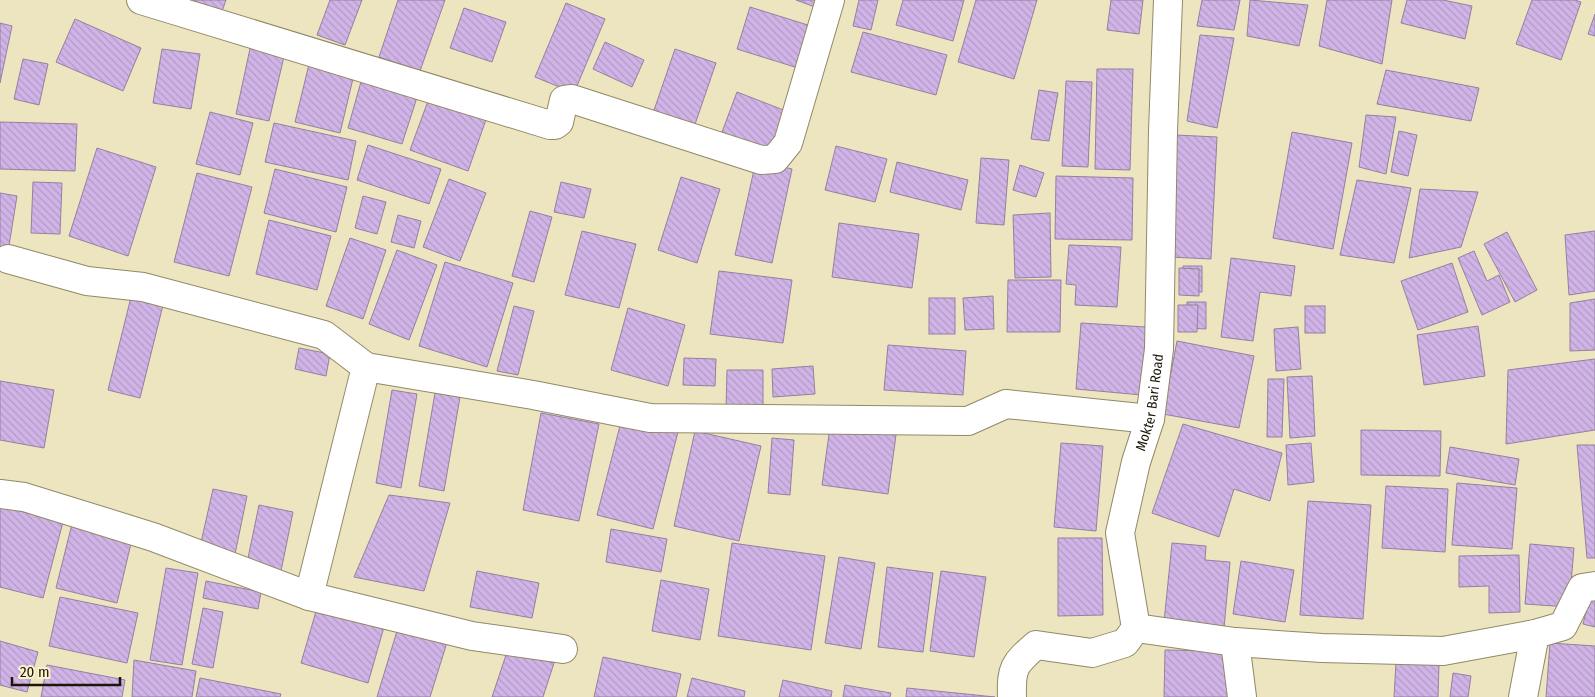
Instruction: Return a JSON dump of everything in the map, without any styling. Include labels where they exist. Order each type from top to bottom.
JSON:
[{"type":"street","points":[[141,0],[550,125],[556,125],[558,122],[564,100],[572,99],[761,160],[775,159],[788,143],[830,0]]},
{"type":"street","name":"Mokter Bari Road","points":[[1136,628],[1120,533],[1136,462],[1150,419],[1160,349],[1163,132],[1168,0]]},
{"type":"street","points":[[8,259],[87,281],[143,287],[324,335],[366,367],[533,395],[650,418],[968,422],[1006,404],[1150,419]]},
{"type":"street","points":[[308,596],[366,367]]},
{"type":"street","points":[[0,494],[24,497],[153,537],[308,596],[472,636],[563,649]]},
{"type":"street","points":[[1012,697],[1011,676],[1020,658],[1036,645],[1092,652],[1125,643],[1136,628],[1235,642],[1322,648],[1444,651],[1535,634],[1564,626],[1582,588],[1595,586]]},
{"type":"street","points":[[1524,697],[1535,634]]},
{"type":"street","points":[[1235,642],[1242,697]]},
{"type":"building","points":[[173,0],[226,0],[220,17]]},
{"type":"building","points":[[330,0],[362,0],[345,45],[317,35]]},
{"type":"building","points":[[398,0],[445,0],[420,71],[379,57]]},
{"type":"building","points":[[796,0],[817,0],[815,7]]},
{"type":"building","points":[[859,0],[878,0],[871,30],[853,26]]},
{"type":"building","points":[[903,0],[964,0],[953,41],[896,25]]},
{"type":"building","points":[[976,0],[1037,0],[1014,79],[958,62]]},
{"type":"building","points":[[1111,0],[1143,0],[1139,34],[1107,30]]},
{"type":"building","points":[[1202,0],[1240,0],[1234,30],[1197,26]]},
{"type":"building","points":[[1250,0],[1308,5],[1299,46],[1247,36]]},
{"type":"building","points":[[1327,0],[1392,0],[1382,64],[1319,46]]},
{"type":"building","points":[[1407,0],[1443,0],[1472,6],[1465,39],[1401,23]]},
{"type":"building","points":[[1532,0],[1575,0],[1581,2],[1561,60],[1516,44]]},
{"type":"building","points":[[566,3],[605,19],[574,93],[535,77]]},
{"type":"building","points":[[750,7],[811,26],[798,68],[737,49]]},
{"type":"building","points":[[464,8],[506,22],[492,62],[450,48]]},
{"type":"building","points":[[1595,14],[1595,36],[1588,34]]},
{"type":"building","points":[[75,19],[141,48],[123,91],[56,62]]},
{"type":"building","points":[[0,23],[12,26],[0,83]]},
{"type":"building","points":[[863,32],[947,55],[936,95],[851,72]]},
{"type":"building","points":[[1200,35],[1234,38],[1217,128],[1187,121]]},
{"type":"building","points":[[605,42],[644,60],[632,87],[593,69]]},
{"type":"building","points":[[251,44],[285,52],[269,121],[236,114]]},
{"type":"building","points":[[162,49],[200,54],[191,109],[153,103]]},
{"type":"building","points":[[675,49],[716,63],[692,133],[651,119]]},
{"type":"building","points":[[311,56],[356,66],[340,133],[295,122]]},
{"type":"building","points":[[23,59],[48,64],[39,105],[14,99]]},
{"type":"building","points":[[1097,69],[1133,69],[1130,170],[1095,169]]},
{"type":"building","points":[[1386,70],[1479,88],[1471,121],[1377,104]]},
{"type":"building","points":[[364,71],[420,88],[402,144],[348,128]]},
{"type":"building","points":[[1066,81],[1092,82],[1088,167],[1062,166]]},
{"type":"building","points":[[432,90],[489,111],[468,171],[410,150]]},
{"type":"building","points":[[1039,90],[1058,93],[1049,141],[1031,139]]},
{"type":"building","points":[[737,92],[786,111],[767,159],[719,140]]},
{"type":"building","points":[[210,112],[253,123],[240,175],[196,164]]},
{"type":"building","points":[[1366,115],[1396,117],[1386,174],[1359,167]]},
{"type":"building","points":[[0,122],[77,124],[75,171],[0,169]]},
{"type":"building","points":[[274,123],[356,141],[348,180],[265,162]]},
{"type":"building","points":[[1399,131],[1417,135],[1408,176],[1391,172]]},
{"type":"building","points":[[1292,132],[1352,143],[1333,249],[1273,238]]},
{"type":"building","points":[[1176,135],[1217,137],[1211,259],[1170,257]]},
{"type":"building","points":[[368,145],[441,169],[429,204],[357,180]]},
{"type":"building","points":[[836,146],[887,159],[875,202],[825,190]]},
{"type":"building","points":[[97,148],[156,167],[128,256],[69,236]]},
{"type":"building","points":[[981,158],[1009,160],[1004,225],[976,223]]},
{"type":"building","points":[[756,161],[792,169],[772,263],[735,255]]},
{"type":"building","points":[[897,162],[968,180],[961,210],[890,192]]},
{"type":"building","points":[[1020,165],[1044,173],[1036,197],[1013,190]]},
{"type":"building","points":[[275,169],[347,187],[336,232],[264,213]]},
{"type":"building","points":[[197,173],[252,187],[229,276],[174,262]]},
{"type":"building","points":[[1056,176],[1133,178],[1132,240],[1055,239]]},
{"type":"building","points":[[681,177],[720,189],[697,263],[658,250]]},
{"type":"building","points":[[449,179],[486,193],[460,261],[423,247]]},
{"type":"building","points":[[1357,180],[1411,188],[1394,263],[1340,255]]},
{"type":"building","points":[[33,182],[62,183],[60,234],[31,233]]},
{"type":"building","points":[[561,182],[591,189],[584,218],[554,212]]},
{"type":"building","points":[[1420,189],[1478,192],[1461,247],[1409,258]]},
{"type":"building","points":[[0,193],[17,196],[7,258],[0,257]]},
{"type":"building","points":[[363,196],[386,202],[377,234],[355,228]]},
{"type":"building","points":[[530,211],[552,217],[534,282],[512,276]]},
{"type":"building","points":[[1050,213],[1051,277],[1015,278],[1013,215]]},
{"type":"building","points":[[398,215],[421,221],[414,248],[391,242]]},
{"type":"building","points":[[269,220],[331,236],[317,290],[256,274]]},
{"type":"building","points":[[839,223],[919,234],[912,288],[832,277]]},
{"type":"building","points":[[582,231],[636,244],[619,308],[565,295]]},
{"type":"building","points":[[1595,231],[1595,291],[1569,295],[1565,235]]},
{"type":"building","points":[[1507,232],[1537,290],[1515,302],[1484,244]]},
{"type":"building","points":[[350,238],[386,250],[363,319],[326,306]]},
{"type":"building","points":[[1069,245],[1121,247],[1117,307],[1075,305],[1076,285],[1066,284]]},
{"type":"building","points":[[397,250],[437,265],[409,340],[369,324]]},
{"type":"building","points":[[1474,251],[1487,281],[1499,275],[1510,302],[1482,315],[1458,258]]},
{"type":"building","points":[[1231,258],[1295,266],[1291,296],[1260,292],[1253,341],[1221,337]]},
{"type":"building","points":[[445,262],[513,283],[487,367],[419,346]]},
{"type":"building","points":[[1452,263],[1468,312],[1418,330],[1401,281]]},
{"type":"building","points":[[1183,266],[1202,266],[1202,292],[1182,292]]},
{"type":"building","points":[[1179,268],[1199,269],[1199,296],[1179,295]]},
{"type":"building","points":[[719,271],[792,280],[783,343],[710,334]]},
{"type":"building","points":[[1008,280],[1061,280],[1060,332],[1007,332]]},
{"type":"building","points":[[132,293],[164,301],[140,398],[108,390]]},
{"type":"building","points":[[993,296],[994,329],[965,330],[963,298]]},
{"type":"building","points":[[929,298],[955,298],[955,334],[929,334]]},
{"type":"building","points":[[1595,299],[1595,350],[1570,351],[1570,303]]},
{"type":"building","points":[[1187,302],[1206,302],[1206,329],[1186,328]]},
{"type":"building","points":[[1178,305],[1198,305],[1197,332],[1178,332]]},
{"type":"building","points":[[514,306],[534,311],[518,375],[497,371]]},
{"type":"building","points":[[1305,306],[1325,306],[1325,333],[1305,333]]},
{"type":"building","points":[[628,308],[685,325],[668,386],[611,370]]},
{"type":"building","points":[[1081,323],[1146,327],[1142,395],[1076,389]]},
{"type":"building","points":[[1478,326],[1485,376],[1424,385],[1417,335]]},
{"type":"building","points":[[1298,327],[1301,369],[1276,371],[1274,329]]},
{"type":"building","points":[[1177,341],[1254,356],[1239,428],[1163,414]]},
{"type":"building","points":[[888,345],[966,351],[963,395],[884,390]]},
{"type":"building","points":[[299,348],[330,354],[326,376],[295,369]]},
{"type":"building","points":[[684,358],[716,359],[715,386],[683,385]]},
{"type":"building","points":[[1595,359],[1595,430],[1506,444],[1508,370]]},
{"type":"building","points":[[813,366],[815,394],[773,397],[772,369]]},
{"type":"building","points":[[727,370],[763,370],[763,411],[726,411]]},
{"type":"building","points":[[1312,376],[1315,436],[1290,438],[1287,377]]},
{"type":"building","points":[[1268,379],[1284,379],[1282,437],[1267,437]]},
{"type":"building","points":[[0,381],[54,390],[44,448],[0,440]]},
{"type":"building","points":[[392,390],[417,394],[401,488],[376,483]]},
{"type":"building","points":[[435,393],[460,397],[444,491],[419,486]]},
{"type":"building","points":[[541,413],[599,424],[579,521],[523,510]]},
{"type":"building","points":[[622,418],[678,432],[653,529],[597,515]]},
{"type":"building","points":[[1183,424],[1282,453],[1270,501],[1234,489],[1219,537],[1152,513]]},
{"type":"building","points":[[830,427],[896,435],[888,494],[822,485]]},
{"type":"building","points":[[1361,430],[1441,431],[1440,476],[1361,475]]},
{"type":"building","points":[[695,431],[761,446],[739,541],[674,526]]},
{"type":"building","points":[[772,438],[794,440],[790,495],[768,493]]},
{"type":"building","points":[[1061,443],[1103,446],[1096,531],[1054,527]]},
{"type":"building","points":[[1311,443],[1314,482],[1288,485],[1286,445]]},
{"type":"building","points":[[1577,445],[1595,445],[1595,558],[1587,558]]},
{"type":"building","points":[[1450,447],[1519,459],[1515,485],[1446,473]]},
{"type":"building","points":[[1457,483],[1517,488],[1512,549],[1452,545]]},
{"type":"building","points":[[1386,486],[1448,489],[1445,552],[1382,548]]},
{"type":"building","points":[[213,489],[247,496],[235,554],[200,547]]},
{"type":"building","points":[[389,495],[450,503],[424,591],[354,577]]},
{"type":"building","points":[[1308,501],[1371,505],[1363,619],[1300,615]]},
{"type":"building","points":[[259,505],[293,512],[281,571],[247,563]]},
{"type":"building","points":[[0,506],[63,522],[43,598],[0,587]]},
{"type":"building","points":[[72,524],[132,539],[117,603],[56,588]]},
{"type":"building","points":[[611,529],[667,539],[661,572],[606,562]]},
{"type":"building","points":[[1058,538],[1102,538],[1103,615],[1058,616]]},
{"type":"building","points":[[732,543],[825,556],[811,650],[718,636]]},
{"type":"building","points":[[1172,543],[1206,546],[1205,560],[1230,562],[1224,628],[1164,622]]},
{"type":"building","points":[[1530,544],[1574,548],[1569,607],[1525,604]]},
{"type":"building","points":[[1519,555],[1520,612],[1489,613],[1489,586],[1459,587],[1459,556]]},
{"type":"building","points":[[839,557],[875,563],[861,649],[825,643]]},
{"type":"building","points":[[1241,561],[1294,570],[1285,622],[1233,614]]},
{"type":"building","points":[[887,567],[933,573],[923,652],[878,647]]},
{"type":"building","points":[[166,568],[198,573],[182,665],[150,660]]},
{"type":"building","points":[[477,571],[539,583],[532,618],[470,607]]},
{"type":"building","points":[[941,571],[986,577],[974,657],[930,651]]},
{"type":"building","points":[[661,580],[709,589],[700,640],[652,631]]},
{"type":"building","points":[[206,581],[261,592],[258,609],[203,598]]},
{"type":"building","points":[[1590,596],[1595,597],[1595,627],[1583,624]]},
{"type":"building","points":[[60,597],[138,613],[127,663],[49,646]]},
{"type":"building","points":[[319,601],[386,620],[368,683],[301,663]]},
{"type":"building","points":[[203,608],[223,612],[213,668],[192,664]]},
{"type":"building","points":[[400,621],[449,636],[430,697],[377,697]]},
{"type":"building","points":[[0,641],[38,652],[27,692],[0,685]]},
{"type":"building","points":[[1550,643],[1595,646],[1595,697],[1546,697]]},
{"type":"building","points":[[508,649],[554,663],[543,697],[492,697]]},
{"type":"building","points":[[1165,650],[1229,651],[1229,697],[1164,697]]},
{"type":"building","points":[[603,657],[681,674],[676,697],[594,697]]},
{"type":"building","points":[[134,660],[196,671],[192,697],[132,697]]},
{"type":"building","points":[[1396,663],[1439,664],[1438,697],[1394,697]]},
{"type":"building","points":[[47,665],[125,680],[122,697],[41,697]]},
{"type":"building","points":[[1453,673],[1471,676],[1468,697],[1450,697]]},
{"type":"building","points":[[200,678],[281,694],[280,697],[196,697]]},
{"type":"building","points":[[692,678],[745,691],[744,697],[687,697]]},
{"type":"building","points":[[783,680],[832,691],[831,697],[779,697]]},
{"type":"building","points":[[845,685],[891,693],[890,697],[843,697]]},
{"type":"building","points":[[907,688],[995,697],[906,697]]}]
